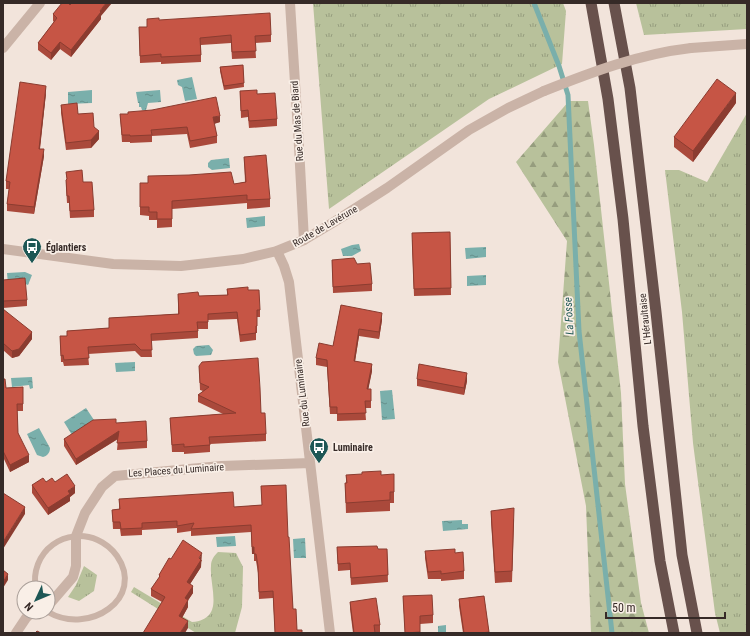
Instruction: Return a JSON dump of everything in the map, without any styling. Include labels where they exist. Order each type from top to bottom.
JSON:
[{"type":"highway","name":"L'Héraultaise","points":[[591,3],[608,99],[623,220],[643,426],[660,561],[674,633]]},
{"type":"highway","name":"L'Héraultaise","points":[[614,3],[630,88],[682,555],[697,633]]},
{"type":"street","points":[[3,48],[40,3]]},
{"type":"street","name":"Rue du Mas de Biard","points":[[290,3],[304,240]]},
{"type":"street","name":"Route de Lavérune","points":[[3,249],[113,264],[181,266],[243,260],[277,251],[304,240],[334,222],[387,188],[469,130],[508,108],[544,91],[590,73],[648,55],[690,48],[747,44]]},
{"type":"street","name":"Rue du Luminaire","points":[[277,251],[289,282],[330,633]]},
{"type":"street","name":"Les Places du Luminaire","points":[[56,597],[73,578],[76,566],[76,536],[85,513],[102,487],[115,476],[221,466],[310,464]]},
{"type":"street","points":[[16,633],[25,620]]},
{"type":"lane","points":[[35,580],[36,570],[41,557],[50,546],[62,539],[76,536],[88,536],[99,540],[109,547],[117,556],[122,568],[124,580],[123,592],[118,603],[111,612],[101,620],[89,624],[77,625],[56,619]]},
{"type":"green space","points":[[313,3],[563,3],[566,11],[562,64],[489,99],[329,209]]},
{"type":"green space","points":[[636,3],[747,3],[747,29],[644,35]]},
{"type":"green space","points":[[569,101],[588,101],[621,393],[625,484],[641,603],[649,633],[591,633],[586,506],[558,362],[567,241],[516,162]]},
{"type":"green space","points":[[747,113],[747,633],[720,633],[715,613],[693,443],[682,312],[665,170],[679,170],[707,182]]},
{"type":"green space","points":[[218,552],[236,553],[243,567],[242,607],[235,633],[196,633],[131,592],[134,587],[192,622],[202,620],[209,615],[214,601],[211,564],[213,558]]},
{"type":"green space","points":[[84,566],[97,575],[94,591],[79,601],[68,597],[76,585]]},
{"type":"water","points":[[192,77],[197,99],[185,101],[182,87],[178,85],[177,80]]},
{"type":"water","points":[[92,90],[92,103],[68,104],[68,92]]},
{"type":"water","points":[[160,90],[161,102],[148,103],[146,110],[142,110],[141,107],[139,107],[136,92]]},
{"type":"water","points":[[229,158],[230,168],[212,170],[208,167],[208,163],[211,160]]},
{"type":"water","points":[[265,216],[265,226],[247,228],[246,218]]},
{"type":"water","points":[[359,244],[361,251],[352,256],[343,256],[341,249]]},
{"type":"water","points":[[486,247],[486,257],[466,259],[465,248]]},
{"type":"water","points":[[25,272],[32,275],[28,285],[23,283],[8,284],[7,273]]},
{"type":"water","points":[[486,275],[486,285],[467,286],[467,276]]},
{"type":"water","points":[[209,345],[213,350],[211,355],[196,356],[194,354],[193,349],[196,346]]},
{"type":"water","points":[[135,362],[135,371],[116,372],[115,363]]},
{"type":"water","points":[[32,377],[33,388],[30,389],[29,385],[12,387],[11,378]]},
{"type":"water","points":[[392,390],[395,419],[382,420],[380,391]]},
{"type":"water","points":[[86,408],[94,420],[72,435],[64,422]]},
{"type":"water","points":[[39,428],[50,448],[48,454],[43,457],[37,455],[27,434]]},
{"type":"water","points":[[462,520],[462,524],[468,524],[468,529],[443,531],[442,521]]},
{"type":"water","points":[[235,536],[236,546],[217,547],[216,537]]},
{"type":"water","points":[[305,538],[306,558],[294,558],[293,539]]},
{"type":"water","points":[[446,625],[446,633],[438,633],[438,626]]},
{"type":"building","points":[[62,3],[68,3],[70,5],[72,3],[106,3],[100,11],[101,12],[71,50],[60,42],[51,53],[38,43],[57,18],[53,14]]},
{"type":"building","points":[[270,13],[271,35],[255,36],[256,51],[232,52],[231,35],[200,38],[201,55],[161,57],[161,54],[140,56],[139,27],[147,27],[147,19],[159,18],[159,20]]},
{"type":"building","points":[[243,65],[244,83],[224,86],[220,67]]},
{"type":"building","points":[[717,79],[736,93],[693,151],[674,137]]},
{"type":"building","points":[[20,82],[46,86],[39,149],[44,149],[34,207],[7,204],[10,182],[6,181]]},
{"type":"building","points":[[257,90],[257,94],[275,93],[277,119],[249,121],[248,110],[241,111],[240,91]]},
{"type":"building","points":[[216,97],[220,116],[213,117],[217,136],[190,141],[187,127],[151,130],[152,135],[122,135],[120,114],[152,110]]},
{"type":"building","points":[[77,103],[78,114],[93,113],[94,127],[99,131],[91,140],[66,143],[61,105]]},
{"type":"building","points":[[266,155],[270,199],[247,200],[247,195],[172,201],[172,219],[157,219],[157,212],[149,212],[149,207],[140,207],[140,183],[148,183],[148,176],[231,172],[234,184],[246,182],[244,157]]},
{"type":"building","points":[[82,170],[83,182],[92,182],[94,210],[70,211],[69,196],[67,196],[66,172]]},
{"type":"building","points":[[450,232],[451,288],[414,289],[412,233]]},
{"type":"building","points":[[354,258],[357,264],[370,263],[372,284],[333,287],[332,260]]},
{"type":"building","points":[[25,278],[27,300],[3,301],[3,280]]},
{"type":"building","points":[[248,287],[248,290],[259,290],[260,310],[257,310],[256,333],[240,335],[237,312],[208,314],[208,322],[197,322],[198,331],[151,334],[152,350],[141,350],[135,344],[88,347],[89,358],[64,360],[63,355],[61,356],[60,336],[67,336],[67,331],[109,328],[109,318],[179,314],[178,294],[198,292],[199,296],[228,295],[227,289]]},
{"type":"building","points":[[341,305],[382,313],[379,332],[359,329],[354,361],[372,364],[367,389],[371,389],[371,401],[365,401],[366,413],[337,414],[337,407],[330,407],[327,360],[316,358],[319,343],[333,346]]},
{"type":"building","points":[[3,309],[32,332],[19,349],[12,351],[3,343]]},
{"type":"building","points":[[258,358],[261,413],[265,413],[266,434],[209,437],[210,445],[184,447],[184,444],[172,445],[170,418],[236,413],[198,395],[209,387],[200,383],[199,366],[202,362]]},
{"type":"building","points":[[419,364],[467,373],[464,388],[417,379]]},
{"type":"building","points":[[3,379],[5,379],[6,388],[23,387],[23,404],[17,404],[18,433],[29,455],[10,465],[3,451]]},
{"type":"building","points":[[116,419],[116,423],[146,421],[147,441],[117,443],[119,431],[76,459],[64,439],[93,420]]},
{"type":"building","points":[[381,471],[381,475],[394,474],[394,492],[390,492],[390,500],[346,503],[346,475]]},
{"type":"building","points":[[67,474],[75,486],[68,491],[70,494],[48,508],[32,485],[43,478],[46,482],[52,478],[55,482]]},
{"type":"building","points":[[286,485],[293,609],[296,609],[297,630],[302,630],[302,633],[275,633],[273,591],[259,592],[258,566],[256,554],[254,554],[254,547],[252,547],[251,525],[191,529],[194,523],[177,526],[177,521],[142,523],[142,528],[121,529],[120,522],[113,522],[112,510],[120,509],[119,499],[233,492],[234,507],[262,505],[261,486]]},
{"type":"building","points":[[3,493],[25,507],[3,542]]},
{"type":"building","points":[[514,508],[512,571],[495,572],[491,511]]},
{"type":"building","points":[[183,540],[202,553],[199,558],[201,560],[187,582],[193,586],[185,598],[188,600],[179,616],[188,621],[180,633],[143,633],[165,597],[151,589],[160,576],[159,575],[169,558],[171,559]]},
{"type":"building","points":[[377,546],[378,549],[387,549],[388,575],[351,578],[350,563],[338,564],[337,547]]},
{"type":"building","points":[[455,549],[455,553],[463,552],[464,571],[441,574],[441,571],[428,572],[425,551]]},
{"type":"building","points":[[3,570],[8,574],[3,582]]},
{"type":"building","points":[[432,595],[433,615],[420,616],[420,632],[405,633],[403,596]]},
{"type":"building","points":[[484,596],[489,632],[464,633],[459,599]]},
{"type":"building","points":[[376,598],[380,625],[374,625],[375,633],[354,633],[350,602]]},
{"type":"waterway","name":"La Fosse","points":[[534,3],[559,66],[568,95],[579,331],[612,633]]},
{"type":"place","name":"Églantiers","points":[[32,264]]},
{"type":"place","name":"Luminaire","points":[[319,464]]}]
